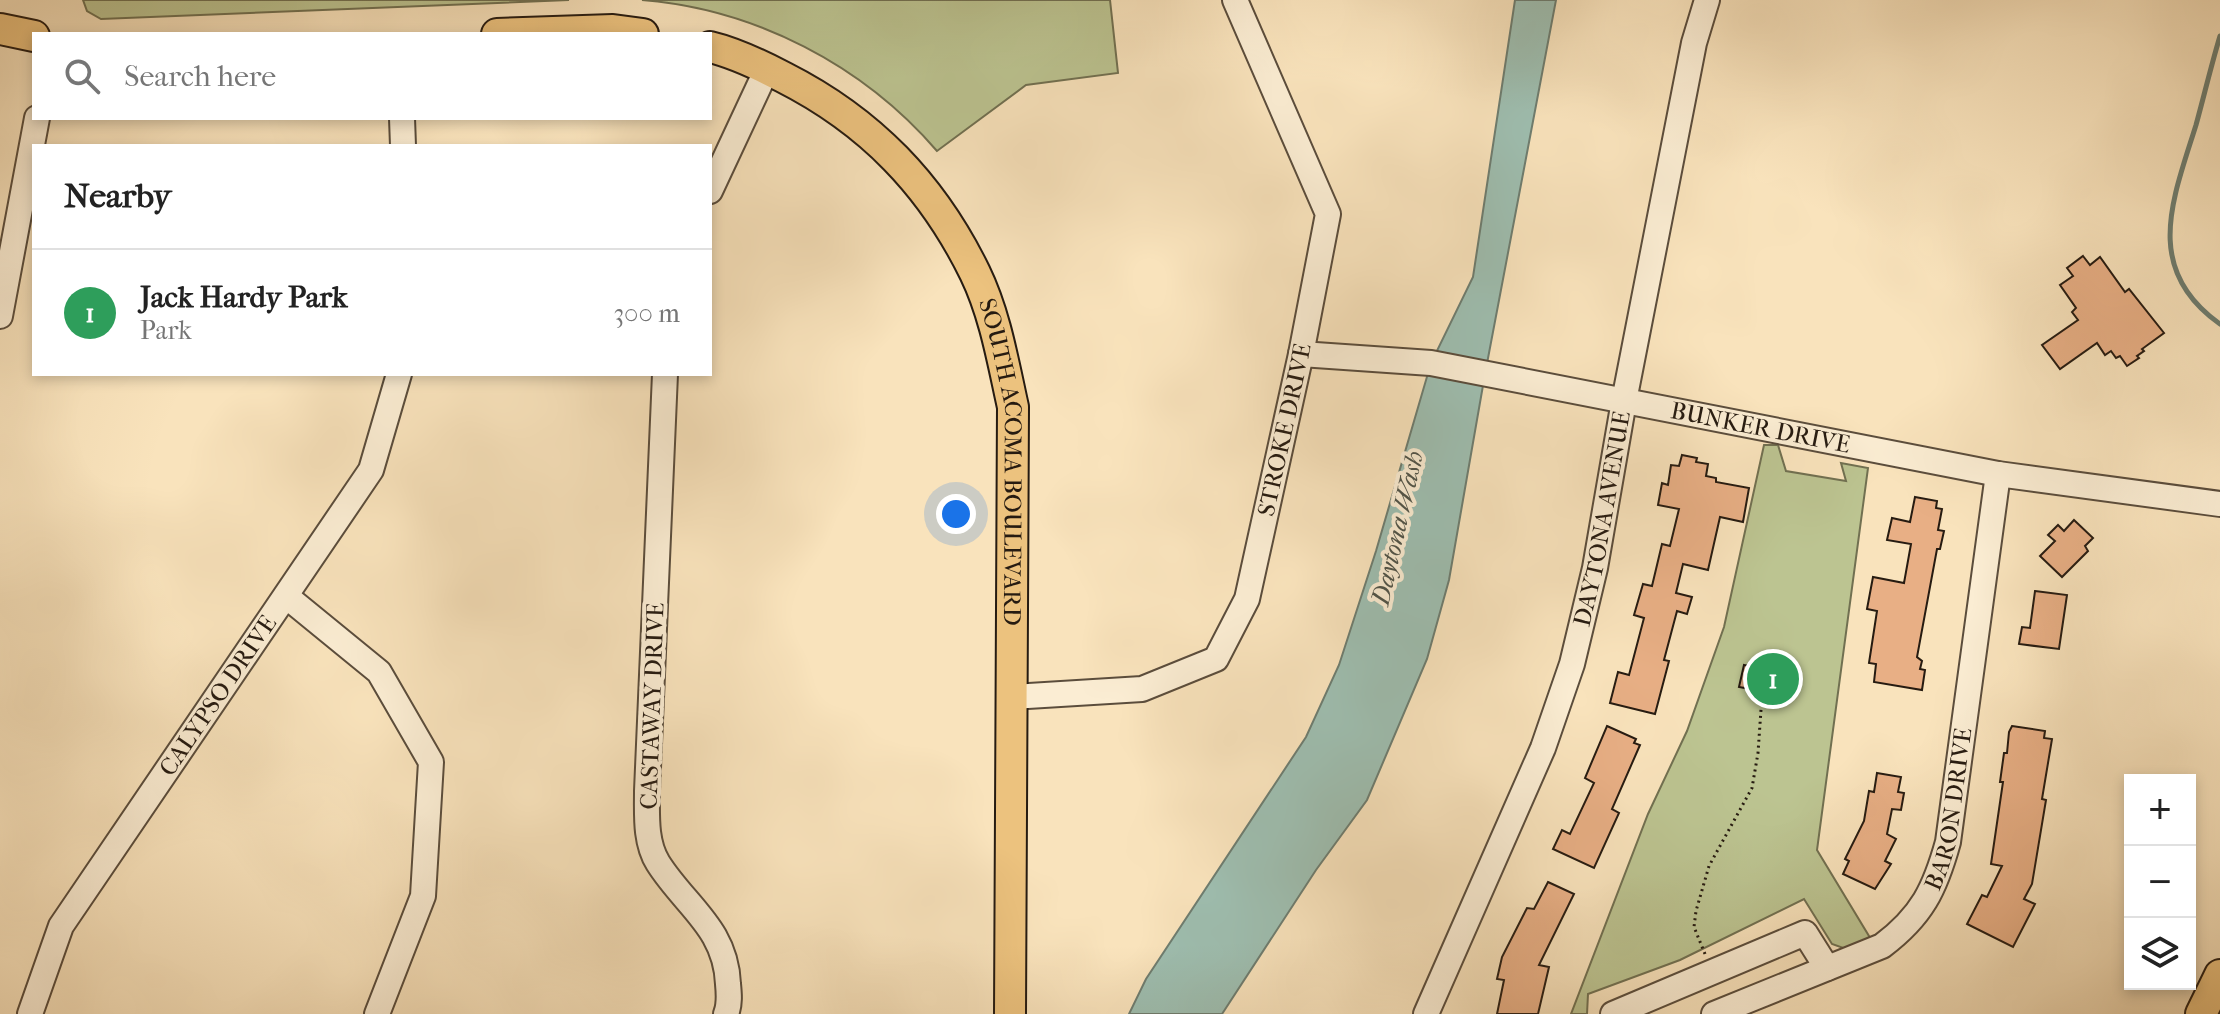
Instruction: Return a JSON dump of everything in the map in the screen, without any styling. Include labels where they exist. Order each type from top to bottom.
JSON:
[{"type":"main road","points":[[0,29],[32,36]]},
{"type":"main road","points":[[555,32],[628,32]]},
{"type":"main road","name":"SOUTH ACOMA BOULEVARD","points":[[712,48],[767,69],[810,91],[855,120],[901,163],[940,213],[975,274],[998,341],[1013,407],[1010,1014]]},
{"type":"main road","points":[[2201,1014],[2220,975]]},
{"type":"street","name":"STROKE DRIVE","points":[[1011,697],[1142,689],[1216,659],[1247,599],[1301,354],[1328,214],[1235,0]]},
{"type":"street","name":"DAYTONA AVENUE","points":[[1426,1014],[1543,748],[1560,701],[1595,568],[1624,401],[1694,43],[1707,0]]},
{"type":"street","points":[[712,187],[767,69]]},
{"type":"street","points":[[32,144],[37,120]]},
{"type":"street","points":[[402,120],[403,144]]},
{"type":"street","points":[[0,316],[32,145]]},
{"type":"street","name":"BUNKER DRIVE","points":[[1301,354],[1431,363],[1998,474],[2220,504]]},
{"type":"street","name":"CALYPSO DRIVE","points":[[30,1014],[61,926],[371,470],[398,376]]},
{"type":"street","name":"CASTAWAY DRIVE","points":[[665,376],[647,791],[649,842],[658,863],[698,910],[719,941],[728,974],[729,1006],[726,1014]]},
{"type":"street","name":"BARON DRIVE","points":[[1714,1014],[1882,946],[1906,928],[1927,898],[1948,842],[1998,474]]},
{"type":"street","points":[[286,596],[379,672],[431,762],[423,896],[377,1014]]},
{"type":"street","points":[[1613,1014],[1805,933],[1827,968]]},
{"type":"path","points":[[1713,972],[1694,927],[1696,911],[1709,866],[1752,788],[1762,695],[1771,659]]},
{"type":"green space","points":[[83,0],[569,0],[101,19],[87,11]]},
{"type":"green space","points":[[642,0],[1110,0],[1118,73],[1026,85],[937,151],[876,92],[804,47],[725,15]]},
{"type":"green space","points":[[1764,445],[1778,445],[1786,471],[1846,481],[1841,463],[1868,468],[1817,850],[1872,941],[1846,949],[1832,944],[1804,899],[1680,960],[1588,994],[1587,1014],[1571,1014],[1648,814],[1687,731],[1724,627]]},
{"type":"water","name":"Daytona Wash","points":[[1515,0],[1556,0],[1449,580],[1427,659],[1367,800],[1316,870],[1222,1014],[1129,1014],[1146,979],[1306,737],[1339,665],[1431,363],[1473,277]]},
{"type":"building","points":[[2083,256],[2090,265],[2100,257],[2125,292],[2129,289],[2164,333],[2142,349],[2144,351],[2137,356],[2139,358],[2127,366],[2120,356],[2116,358],[2111,351],[2105,355],[2097,343],[2060,369],[2042,345],[2078,320],[2072,312],[2076,308],[2060,285],[2073,276],[2067,268]]},
{"type":"building","points":[[1682,455],[1708,464],[1706,476],[1716,478],[1716,482],[1749,488],[1743,522],[1720,517],[1708,570],[1683,564],[1676,593],[1692,597],[1687,614],[1677,611],[1664,660],[1669,661],[1655,714],[1610,703],[1618,672],[1629,675],[1644,618],[1634,615],[1643,584],[1652,586],[1662,544],[1670,546],[1679,509],[1658,505],[1662,483],[1668,485],[1671,465],[1679,466]]},
{"type":"building","points":[[1915,497],[1937,501],[1936,508],[1942,509],[1938,530],[1944,531],[1940,549],[1937,549],[1917,657],[1922,661],[1920,669],[1925,670],[1922,690],[1874,682],[1876,664],[1869,663],[1877,611],[1867,609],[1873,577],[1904,583],[1911,544],[1887,540],[1892,518],[1910,522]]},
{"type":"building","points":[[2074,520],[2093,538],[2085,546],[2088,551],[2062,577],[2040,556],[2055,541],[2048,535],[2058,525],[2064,531]]},
{"type":"building","points":[[2035,591],[2067,595],[2059,649],[2019,644],[2022,627],[2030,628]]},
{"type":"building","points":[[1744,665],[1766,669],[1761,691],[1739,687]]},
{"type":"building","points":[[1607,726],[1636,739],[1634,743],[1640,745],[1612,809],[1619,813],[1594,868],[1553,849],[1562,830],[1570,834],[1594,783],[1585,778]]},
{"type":"building","points":[[2012,726],[2045,731],[2044,738],[2052,739],[2032,884],[2024,899],[2035,904],[2013,947],[1967,924],[1982,895],[1987,897],[2002,866],[1991,864],[2004,753],[2007,753]]},
{"type":"building","points":[[1877,773],[1901,777],[1898,792],[1904,793],[1901,810],[1892,809],[1887,834],[1896,839],[1885,861],[1891,864],[1875,889],[1843,874],[1849,861],[1845,859],[1864,821],[1869,791],[1874,792]]},
{"type":"building","points":[[1548,882],[1574,894],[1539,965],[1549,967],[1538,1014],[1497,1014],[1504,980],[1497,979],[1502,957],[1527,908],[1534,909]]},
{"type":"waterway","points":[[2220,36],[2179,180],[2170,232],[2172,256],[2180,280],[2196,303],[2220,324]]},
{"type":"place","name":"Jack Hardy Park","points":[[1773,679]]}]
